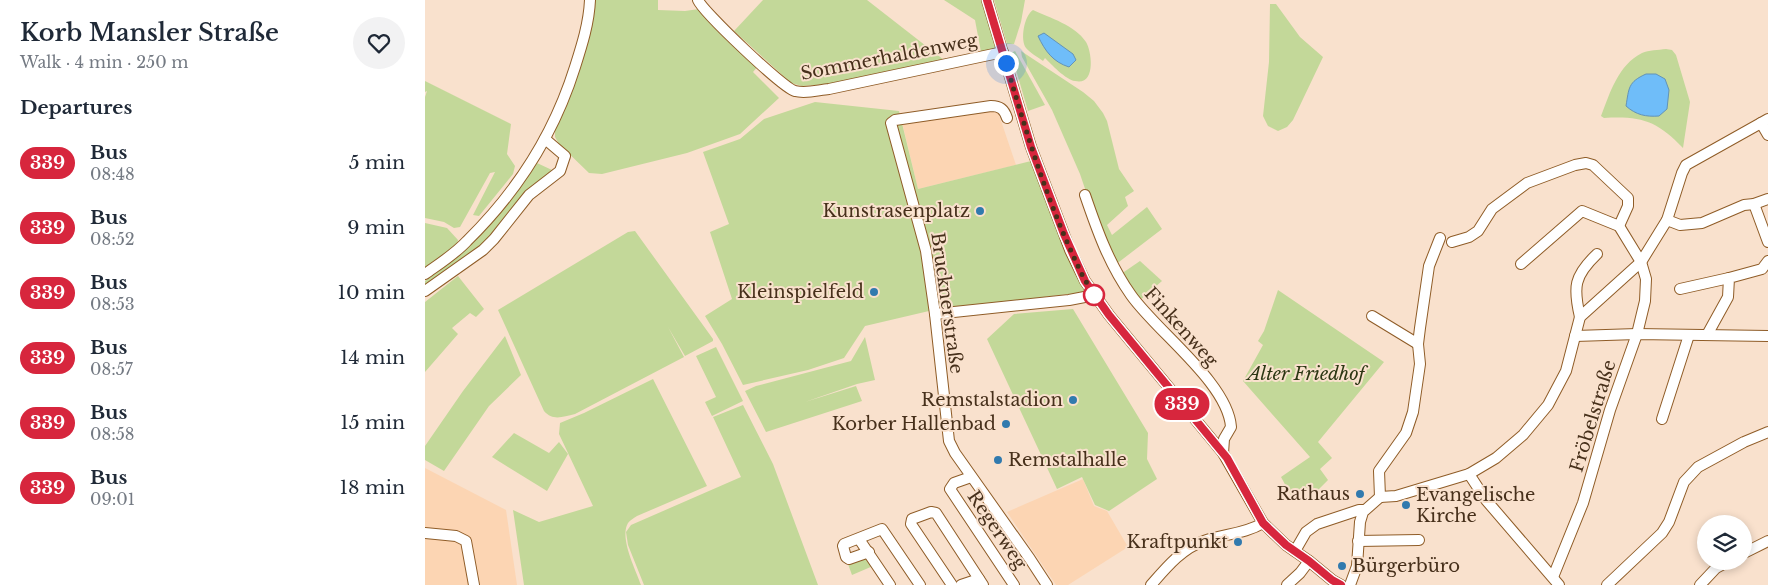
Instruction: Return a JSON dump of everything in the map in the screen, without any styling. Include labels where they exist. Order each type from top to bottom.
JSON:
[{"type":"street","points":[[425,274],[466,243],[497,209],[521,179],[545,140],[572,76],[589,15],[590,0]]},
{"type":"street","name":"Sommerhaldenweg","points":[[697,0],[707,14],[775,78],[793,91],[807,92],[838,87],[1003,52]]},
{"type":"street","points":[[987,0],[1044,185],[1077,266],[1095,296],[1223,453],[1263,523],[1286,545],[1341,585]]},
{"type":"street","name":"Brucknerstraße","points":[[1007,118],[1005,112],[998,106],[991,106],[895,120],[891,123],[926,251],[949,440],[971,477],[1031,559],[1047,585]]},
{"type":"street","points":[[1580,317],[1641,262],[1667,220],[1682,173],[1687,165],[1764,121],[1768,135]]},
{"type":"street","points":[[425,292],[483,250],[529,195],[560,171],[565,156],[545,140]]},
{"type":"street","points":[[1452,242],[1469,238],[1478,231],[1492,209],[1527,183],[1575,165],[1586,163],[1593,165],[1628,198],[1628,206],[1619,226]]},
{"type":"street","name":"Finkenweg","points":[[1085,195],[1098,234],[1113,267],[1130,294],[1154,323],[1180,347],[1209,382],[1227,408],[1231,426],[1224,439],[1223,453]]},
{"type":"street","points":[[1667,220],[1680,224],[1702,223],[1744,205],[1768,199]]},
{"type":"street","points":[[1754,204],[1768,242]]},
{"type":"street","points":[[1521,264],[1582,211],[1619,226],[1641,262]]},
{"type":"street","points":[[1380,497],[1379,471],[1406,433],[1413,412],[1420,364],[1418,344],[1429,266],[1440,238]]},
{"type":"street","points":[[1350,585],[1357,566],[1360,522],[1364,510],[1380,497],[1395,496],[1469,474],[1496,458],[1523,435],[1548,404],[1566,371],[1580,317],[1575,296],[1577,280],[1584,266],[1597,254]]},
{"type":"street","points":[[1680,289],[1762,269],[1768,260]]},
{"type":"street","name":"Fröbelstraße","points":[[1556,581],[1583,503],[1610,410],[1637,334],[1645,301],[1646,279],[1641,262]]},
{"type":"street","points":[[1707,335],[1728,297],[1729,278]]},
{"type":"street","points":[[935,314],[1095,296]]},
{"type":"street","points":[[1372,316],[1418,344]]},
{"type":"street","points":[[1575,336],[1637,334],[1768,336]]},
{"type":"street","points":[[1661,419],[1689,335]]},
{"type":"street","points":[[1607,585],[1662,534],[1669,522],[1684,482],[1698,467],[1744,442],[1768,432]]},
{"type":"street","points":[[1469,474],[1486,500],[1556,581]]},
{"type":"street","name":"Regerweg","points":[[971,477],[954,483],[950,489],[1014,585]]},
{"type":"street","points":[[1295,552],[1306,532],[1317,524],[1364,510]]},
{"type":"street","points":[[952,585],[911,524],[912,519],[931,512],[936,513],[981,582],[961,585]]},
{"type":"street","points":[[1151,585],[1174,559],[1201,541],[1253,529],[1263,523]]},
{"type":"street","points":[[869,552],[849,559],[846,557],[843,548],[844,544],[883,529],[920,585]]},
{"type":"street","points":[[425,533],[456,536],[466,541],[474,585]]},
{"type":"street","points":[[859,539],[890,585]]},
{"type":"street","points":[[1359,541],[1419,540]]},
{"type":"street","points":[[1752,549],[1768,541]]},
{"type":"street","points":[[1287,585],[1309,561]]},
{"type":"street","points":[[1700,585],[1715,570]]},
{"type":"shaded area","points":[[997,109],[1016,165],[918,189],[902,122]]},
{"type":"shaded area","points":[[425,468],[506,510],[517,585],[425,585]]},
{"type":"shaded area","points":[[1083,479],[1094,506],[1107,511],[1128,547],[1068,585],[1056,585],[1007,512]]},
{"type":"green space","points":[[595,0],[658,0],[658,10],[685,11],[699,9],[759,65],[753,72],[779,98],[740,134],[687,153],[602,174],[589,173],[559,144],[555,137],[555,130],[580,66]]},
{"type":"green space","points":[[763,0],[867,0],[944,60],[830,84],[802,86],[791,83],[734,31]]},
{"type":"green space","points":[[944,0],[984,0],[996,45],[995,48],[981,52],[975,20]]},
{"type":"green space","points":[[994,0],[1025,0],[1014,44],[1007,44]]},
{"type":"green space","points":[[1270,4],[1276,4],[1300,37],[1323,57],[1293,120],[1287,127],[1278,131],[1268,126],[1263,116],[1269,62]]},
{"type":"green space","points":[[1033,10],[1069,27],[1086,42],[1090,53],[1091,67],[1086,78],[1082,81],[1067,78],[1045,58],[1043,61],[1026,48],[1023,40],[1024,28],[1027,17]]},
{"type":"green space","points":[[1666,49],[1672,50],[1676,55],[1690,102],[1683,148],[1657,126],[1648,122],[1639,119],[1604,118],[1601,116],[1616,80],[1627,65],[1642,53]]},
{"type":"green space","points":[[1015,51],[1045,105],[1028,111],[1011,53]]},
{"type":"green space","points":[[1021,51],[1083,92],[1094,101],[1107,121],[1119,169],[1134,191],[1125,197],[1128,206],[1107,225],[1112,235],[1147,207],[1162,229],[1115,265],[1100,233],[1080,174],[1052,110],[1022,57]]},
{"type":"green space","points":[[425,81],[511,124],[507,154],[515,166],[513,174],[479,216],[473,215],[495,172],[490,173],[460,227],[454,228],[444,222],[425,218],[425,97],[427,91],[425,92]]},
{"type":"green space","points":[[815,102],[899,111],[918,189],[1031,161],[1085,292],[929,311],[865,326],[844,358],[808,370],[743,385],[705,316],[732,299],[710,232],[729,224],[703,152],[740,139],[764,119]]},
{"type":"green space","points":[[537,163],[552,170],[483,244],[425,287],[425,281],[472,241],[500,212]]},
{"type":"green space","points":[[425,223],[447,228],[458,240],[457,245],[425,270]]},
{"type":"green space","points":[[635,231],[713,341],[685,356],[668,327],[684,357],[575,414],[558,417],[551,416],[544,411],[498,310],[628,232]]},
{"type":"green space","points":[[1140,261],[1162,281],[1140,300],[1121,274]]},
{"type":"green space","points":[[458,276],[484,309],[476,317],[470,313],[452,328],[458,334],[425,372],[425,302]]},
{"type":"green space","name":"Alter Friedhof","points":[[1278,290],[1384,362],[1318,442],[1332,458],[1320,469],[1328,480],[1315,493],[1309,488],[1293,499],[1281,477],[1310,457],[1243,381],[1263,345],[1258,341],[1264,331]]},
{"type":"green space","points":[[1073,309],[1148,433],[1147,459],[1157,479],[1109,511],[1095,505],[1082,477],[1057,489],[987,339],[1014,314]]},
{"type":"green space","points":[[505,336],[521,375],[489,406],[444,471],[425,460],[425,446],[463,391]]},
{"type":"green space","points":[[865,337],[875,380],[857,384],[805,402],[856,386],[862,401],[766,432],[745,391],[756,386],[851,361]]},
{"type":"green space","points":[[716,347],[743,401],[712,416],[705,402],[716,397],[696,356]]},
{"type":"green space","points":[[653,379],[707,486],[637,516],[628,523],[626,529],[627,545],[641,585],[524,585],[513,510],[539,522],[593,506],[559,434],[560,423]]},
{"type":"green space","points":[[743,405],[773,464],[818,585],[644,585],[628,545],[626,532],[631,525],[741,477],[713,417]]},
{"type":"green space","points":[[514,433],[549,453],[559,442],[568,454],[547,491],[492,457]]},
{"type":"green space","points":[[867,557],[873,566],[852,575],[848,564]]},
{"type":"water","points":[[1044,33],[1073,54],[1076,60],[1069,67],[1058,62],[1047,51],[1038,36]]},
{"type":"water","points":[[1646,74],[1656,74],[1665,79],[1669,90],[1667,109],[1659,116],[1641,115],[1626,106],[1630,86]]},
{"type":"bus line","name":"339","points":[[987,0],[1044,185],[1085,281],[1109,315],[1227,458],[1249,501],[1263,523],[1286,545],[1341,585]]},
{"type":"place","name":"Kunstrasenplatz","points":[[980,211]]},
{"type":"place","name":"Kleinspielfeld","points":[[874,292]]},
{"type":"place","name":"Remstalstadion","points":[[1073,400]]},
{"type":"place","name":"Korber Hallenbad","points":[[1006,424]]},
{"type":"place","name":"Remstalhalle","points":[[998,460]]},
{"type":"place","name":"Rathaus","points":[[1360,494]]},
{"type":"place","name":"Evangelische Kirche","points":[[1406,505]]},
{"type":"place","name":"Kraftpunkt","points":[[1238,542]]},
{"type":"place","name":"Bürgerbüro","points":[[1342,566]]},
{"type":"route","points":[[1006,63],[1044,185],[1077,266],[1094,295]]}]
